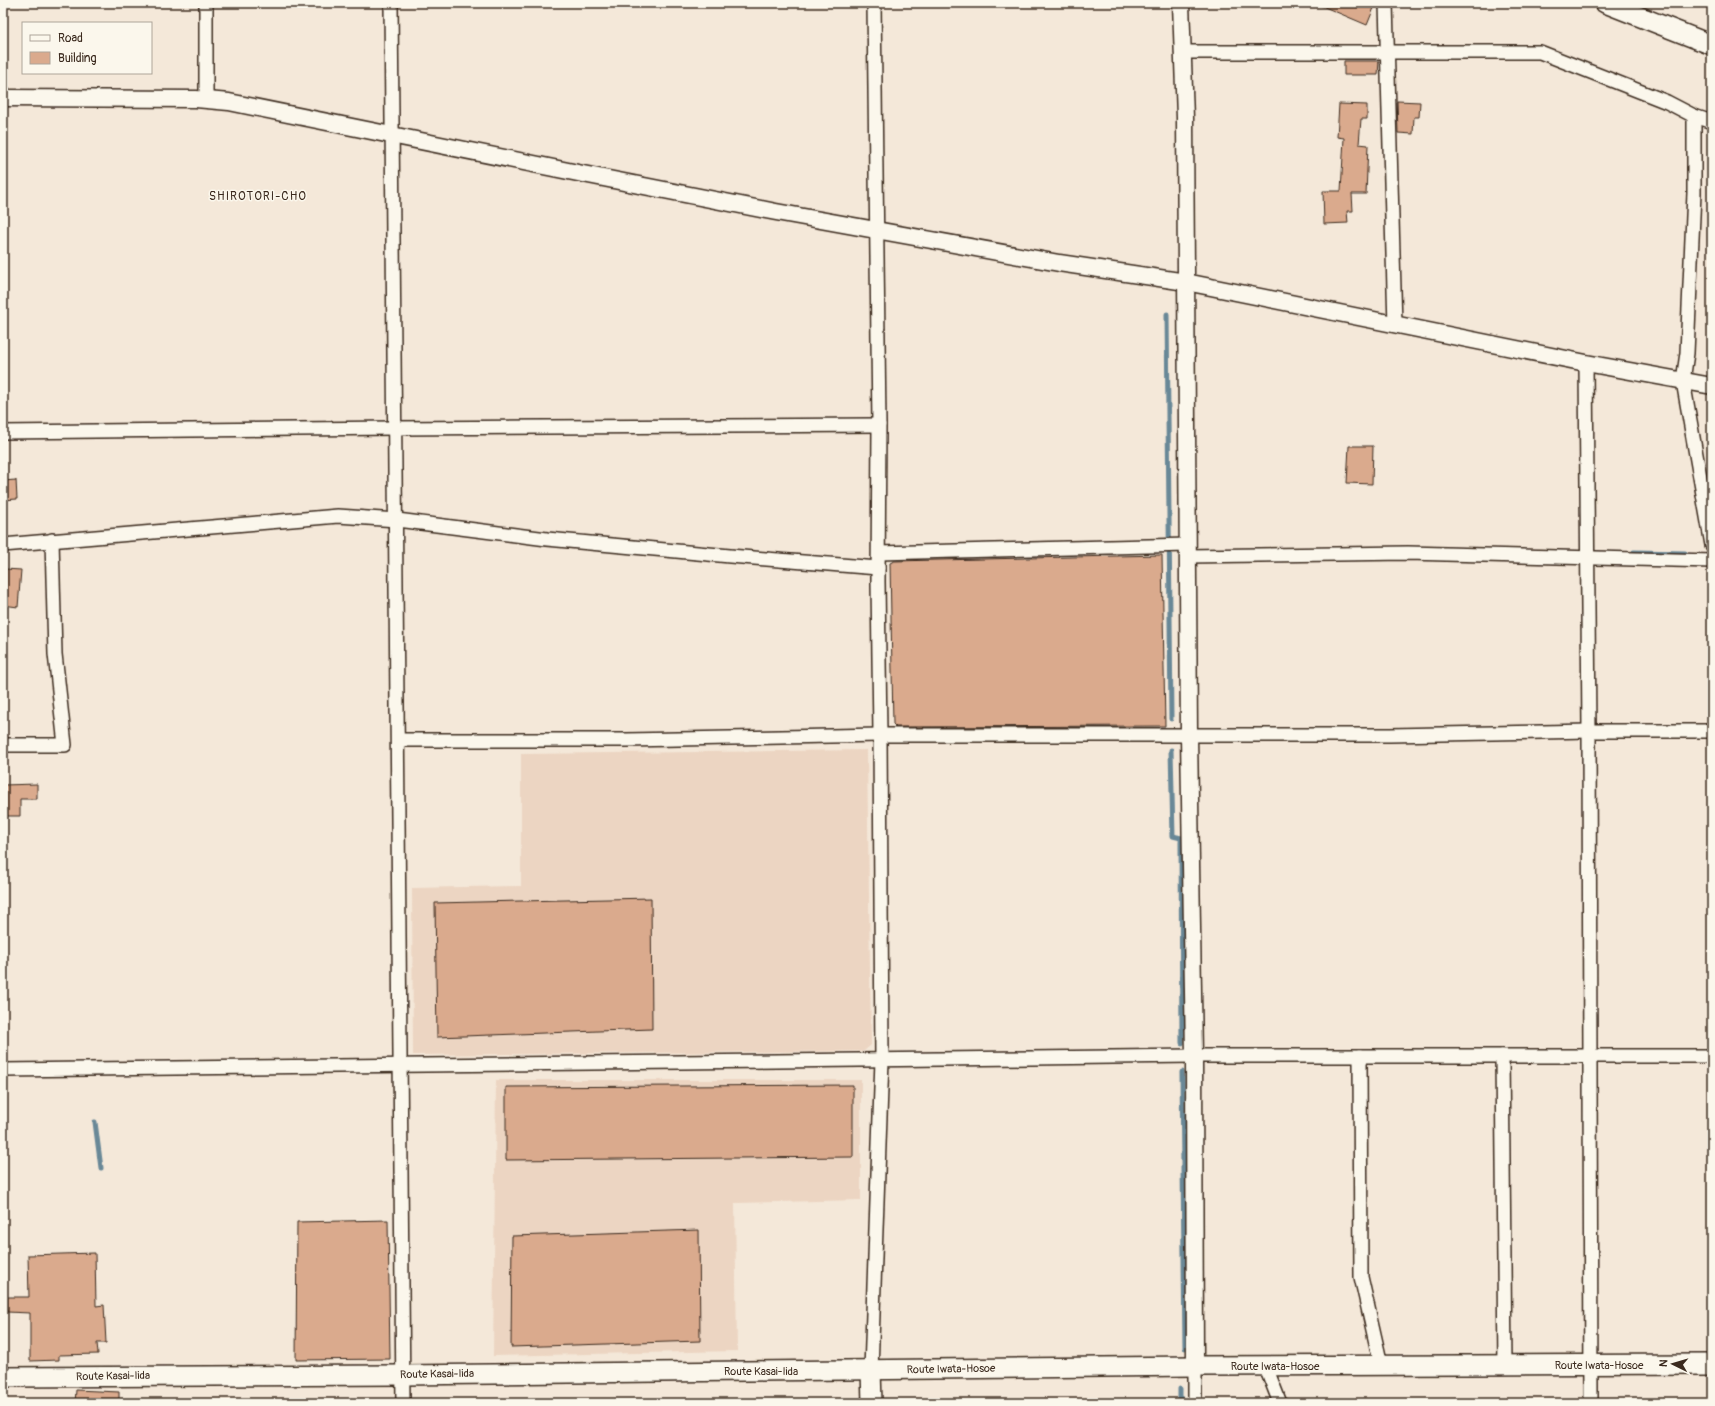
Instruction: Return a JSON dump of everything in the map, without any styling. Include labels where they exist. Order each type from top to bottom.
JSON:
[{"type":"main road","points":[[1605,3],[1712,45]]},
{"type":"main road","name":"Route Iwata-Hosoe","points":[[872,1370],[1195,1366],[1266,1367],[1381,1365],[1505,1366],[1712,1364]]},
{"type":"main road","points":[[872,1370],[872,1403]]},
{"type":"main road","name":"Route Kasai-Iida","points":[[3,1377],[403,1375],[872,1370]]},
{"type":"street","points":[[206,3],[206,100]]},
{"type":"street","points":[[391,3],[397,520],[403,1403]]},
{"type":"street","points":[[872,1370],[882,1060],[878,568],[879,425],[874,3]]},
{"type":"street","points":[[1182,3],[1182,52],[1185,118],[1186,282],[1179,548],[1189,735],[1194,1056],[1195,1403]]},
{"type":"street","points":[[1386,3],[1395,325]]},
{"type":"street","points":[[1182,52],[1540,52],[1667,102],[1694,116],[1712,122]]},
{"type":"street","points":[[3,98],[206,100],[229,102],[593,176],[1059,263],[1186,282],[1586,363],[1712,386]]},
{"type":"street","points":[[1694,116],[1693,208],[1687,353],[1683,381],[1712,545]]},
{"type":"street","points":[[1586,363],[1591,1056],[1591,1403]]},
{"type":"street","points":[[3,432],[879,425]]},
{"type":"street","points":[[3,545],[338,516],[397,520],[547,539],[878,568]]},
{"type":"street","points":[[3,745],[66,745],[55,654],[52,540]]},
{"type":"street","points":[[879,553],[1179,548],[1712,561]]},
{"type":"street","points":[[398,740],[627,740],[880,735],[1390,735],[1589,731],[1712,731]]},
{"type":"street","points":[[3,1070],[1194,1056],[1712,1056]]},
{"type":"street","points":[[1360,1056],[1361,1277],[1381,1365]]},
{"type":"street","points":[[1502,1056],[1505,1366]]},
{"type":"street","points":[[1266,1367],[1280,1403]]},
{"type":"shaded area","points":[[867,750],[871,1045],[864,1051],[413,1055],[412,888],[521,886],[521,754]]},
{"type":"shaded area","points":[[496,1080],[861,1080],[861,1200],[735,1203],[737,1351],[493,1356]]},
{"type":"building","points":[[1315,3],[1376,3],[1367,25]]},
{"type":"building","points":[[1344,61],[1379,61],[1378,75],[1344,75]]},
{"type":"building","points":[[1397,101],[1420,102],[1419,117],[1414,117],[1413,134],[1398,133]]},
{"type":"building","points":[[1339,104],[1367,105],[1367,119],[1361,119],[1359,144],[1368,145],[1366,194],[1352,194],[1353,211],[1347,211],[1348,223],[1324,224],[1323,191],[1341,191],[1344,138],[1337,137]]},
{"type":"building","points":[[1349,446],[1373,446],[1372,484],[1347,483]]},
{"type":"building","points":[[16,480],[17,499],[3,500],[3,481]]},
{"type":"building","points":[[1162,555],[1165,726],[896,727],[893,724],[890,563],[894,561]]},
{"type":"building","points":[[5,569],[21,570],[18,607],[3,605]]},
{"type":"building","points":[[37,784],[37,799],[20,799],[20,816],[3,816],[3,785]]},
{"type":"building","points":[[651,898],[652,1029],[437,1037],[435,903]]},
{"type":"building","points":[[853,1085],[853,1157],[506,1160],[506,1087]]},
{"type":"building","points":[[388,1220],[390,1359],[296,1360],[297,1222]]},
{"type":"building","points":[[699,1230],[700,1341],[511,1347],[512,1236]]},
{"type":"building","points":[[95,1253],[96,1306],[104,1305],[106,1343],[97,1343],[98,1354],[59,1355],[59,1360],[30,1361],[30,1313],[7,1312],[7,1297],[29,1297],[28,1255]]},
{"type":"building","points":[[76,1390],[119,1392],[119,1403],[75,1403]]},
{"type":"waterway","points":[[1167,314],[1171,719]]},
{"type":"waterway","points":[[1634,552],[1685,553]]},
{"type":"waterway","points":[[1171,750],[1173,836],[1181,838],[1182,1043]]},
{"type":"waterway","points":[[1182,1072],[1185,1348]]},
{"type":"waterway","points":[[95,1122],[101,1168]]},
{"type":"waterway","points":[[1180,1389],[1180,1403]]},
{"type":"district","name":"SHIROTORI-CHO","points":[[258,196]]}]
